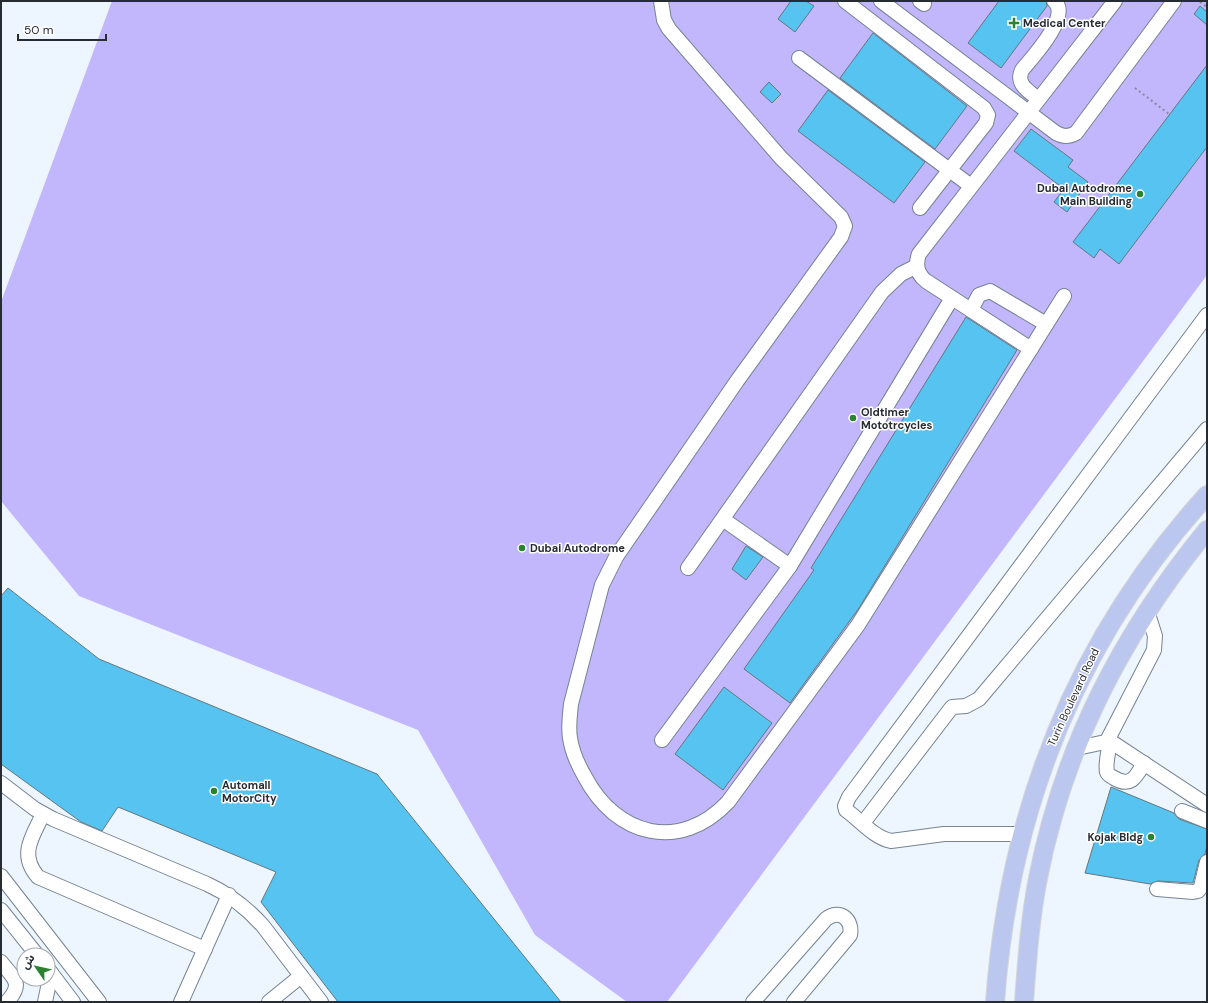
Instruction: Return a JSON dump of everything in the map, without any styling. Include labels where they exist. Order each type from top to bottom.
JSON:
[{"type":"main road","name":"Turin Boulevard Road","points":[[995,1002],[1003,929],[1024,834],[1050,746],[1085,668],[1118,610],[1155,556],[1207,495]]},
{"type":"main road","points":[[1207,501],[1205,508],[1207,514]]},
{"type":"main road","name":"Turin Boulevard Road","points":[[1024,1002],[1027,958],[1037,880],[1056,805],[1077,748],[1093,708],[1111,671],[1147,611],[1174,571],[1207,530]]},
{"type":"street","points":[[661,1],[664,20],[669,29],[781,158],[842,217],[845,226],[841,237],[737,381],[606,574],[575,690],[569,720],[573,754],[596,796],[607,809],[621,820],[638,828],[655,832],[672,832],[697,825],[719,811],[858,625],[1064,296]]},
{"type":"street","points":[[845,1],[987,111],[988,115],[986,122],[920,208]]},
{"type":"street","points":[[881,1],[1062,136],[1070,136],[1076,133],[1174,1]]},
{"type":"street","points":[[1038,99],[1023,87],[1020,78],[1022,70],[1057,23],[1059,10],[1054,1]]},
{"type":"street","points":[[1031,348],[952,298],[922,277],[916,266],[919,254],[1115,1]]},
{"type":"street","points":[[799,58],[971,186]]},
{"type":"street","points":[[688,568],[724,520],[882,292],[901,274],[916,266]]},
{"type":"street","points":[[971,310],[979,295],[990,291],[1046,324]]},
{"type":"street","points":[[662,740],[790,566],[952,298]]},
{"type":"street","points":[[1024,834],[950,834],[891,841],[876,835],[846,810],[845,806],[849,797],[1207,315]]},
{"type":"street","points":[[862,823],[952,707],[966,706],[979,699],[1207,429]]},
{"type":"street","points":[[724,520],[790,566]]},
{"type":"street","points":[[1144,763],[1138,774],[1131,781],[1123,782],[1110,776],[1107,771],[1109,741],[1154,650],[1155,636],[1147,611]]},
{"type":"street","points":[[1077,748],[1109,741],[1207,805]]},
{"type":"street","points":[[1,783],[43,814],[207,884],[228,895],[252,915],[321,1002]]},
{"type":"street","points":[[1182,811],[1207,821]]},
{"type":"street","points":[[43,814],[29,844],[27,852],[28,861],[32,870],[38,876],[205,949]]},
{"type":"street","points":[[1157,889],[1193,892],[1198,891],[1201,887],[1207,862]]},
{"type":"street","points":[[1,876],[98,1002]]},
{"type":"street","points":[[181,1002],[228,895]]},
{"type":"street","points":[[1,910],[31,947]]},
{"type":"street","points":[[753,1002],[826,919],[831,915],[838,914],[845,917],[850,922],[852,929],[850,936],[794,1002]]},
{"type":"street","points":[[1,962],[16,981],[17,987],[16,992],[7,1002]]},
{"type":"street","points":[[269,1002],[301,976]]},
{"type":"street","points":[[56,980],[73,1002]]},
{"type":"street","points":[[45,1002],[47,987]]},
{"type":"path","points":[[1200,2],[1207,7]]},
{"type":"path","points":[[1135,88],[1169,114]]},
{"type":"shaded area","name":"Dubai Autodrome","points":[[112,1],[1207,1],[1207,275],[667,1002],[627,1002],[535,935],[418,730],[79,596],[1,501],[1,302]]},
{"type":"building","points":[[791,1],[806,1],[814,6],[795,32],[778,19]]},
{"type":"building","points":[[999,1],[1046,1],[1047,6],[1001,68],[968,43]]},
{"type":"building","points":[[1200,6],[1207,12],[1207,25],[1194,14]]},
{"type":"building","points":[[873,33],[967,106],[935,149],[840,78]]},
{"type":"building","name":"Dubai Autodrome Main Building","points":[[1207,65],[1207,147],[1119,264],[1100,249],[1094,258],[1073,242]]},
{"type":"building","points":[[769,82],[781,94],[772,103],[760,92]]},
{"type":"building","points":[[828,90],[925,162],[894,203],[798,131]]},
{"type":"building","points":[[1031,129],[1073,160],[1068,167],[1088,182],[1067,212],[1054,202],[1064,189],[1014,151]]},
{"type":"building","points":[[966,317],[1017,350],[859,608],[790,703],[744,669],[814,570],[811,568]]},
{"type":"building","points":[[746,546],[763,557],[746,580],[732,569]]},
{"type":"building","name":"Automall MotorCity","points":[[8,588],[99,659],[377,774],[561,1002],[338,1002],[261,902],[276,872],[118,807],[102,831],[81,822],[5,767],[1,764],[1,596]]},
{"type":"building","points":[[724,687],[772,723],[723,790],[675,754]]},
{"type":"building","name":"Kojak Bldg","points":[[1111,787],[1174,813],[1179,819],[1207,829],[1207,846],[1205,854],[1199,860],[1193,883],[1158,881],[1150,884],[1085,873]]},
{"type":"place","name":"Medical Center","points":[[1014,23]]},
{"type":"place","name":"Dubai Autodrome Main Building","points":[[1140,194]]},
{"type":"place","name":"Oldtimer Mototrcycles","points":[[853,418]]},
{"type":"place","name":"Dubai Autodrome","points":[[522,548]]},
{"type":"place","name":"Automall MotorCity","points":[[214,791]]},
{"type":"place","name":"Kojak Bldg","points":[[1151,837]]}]
